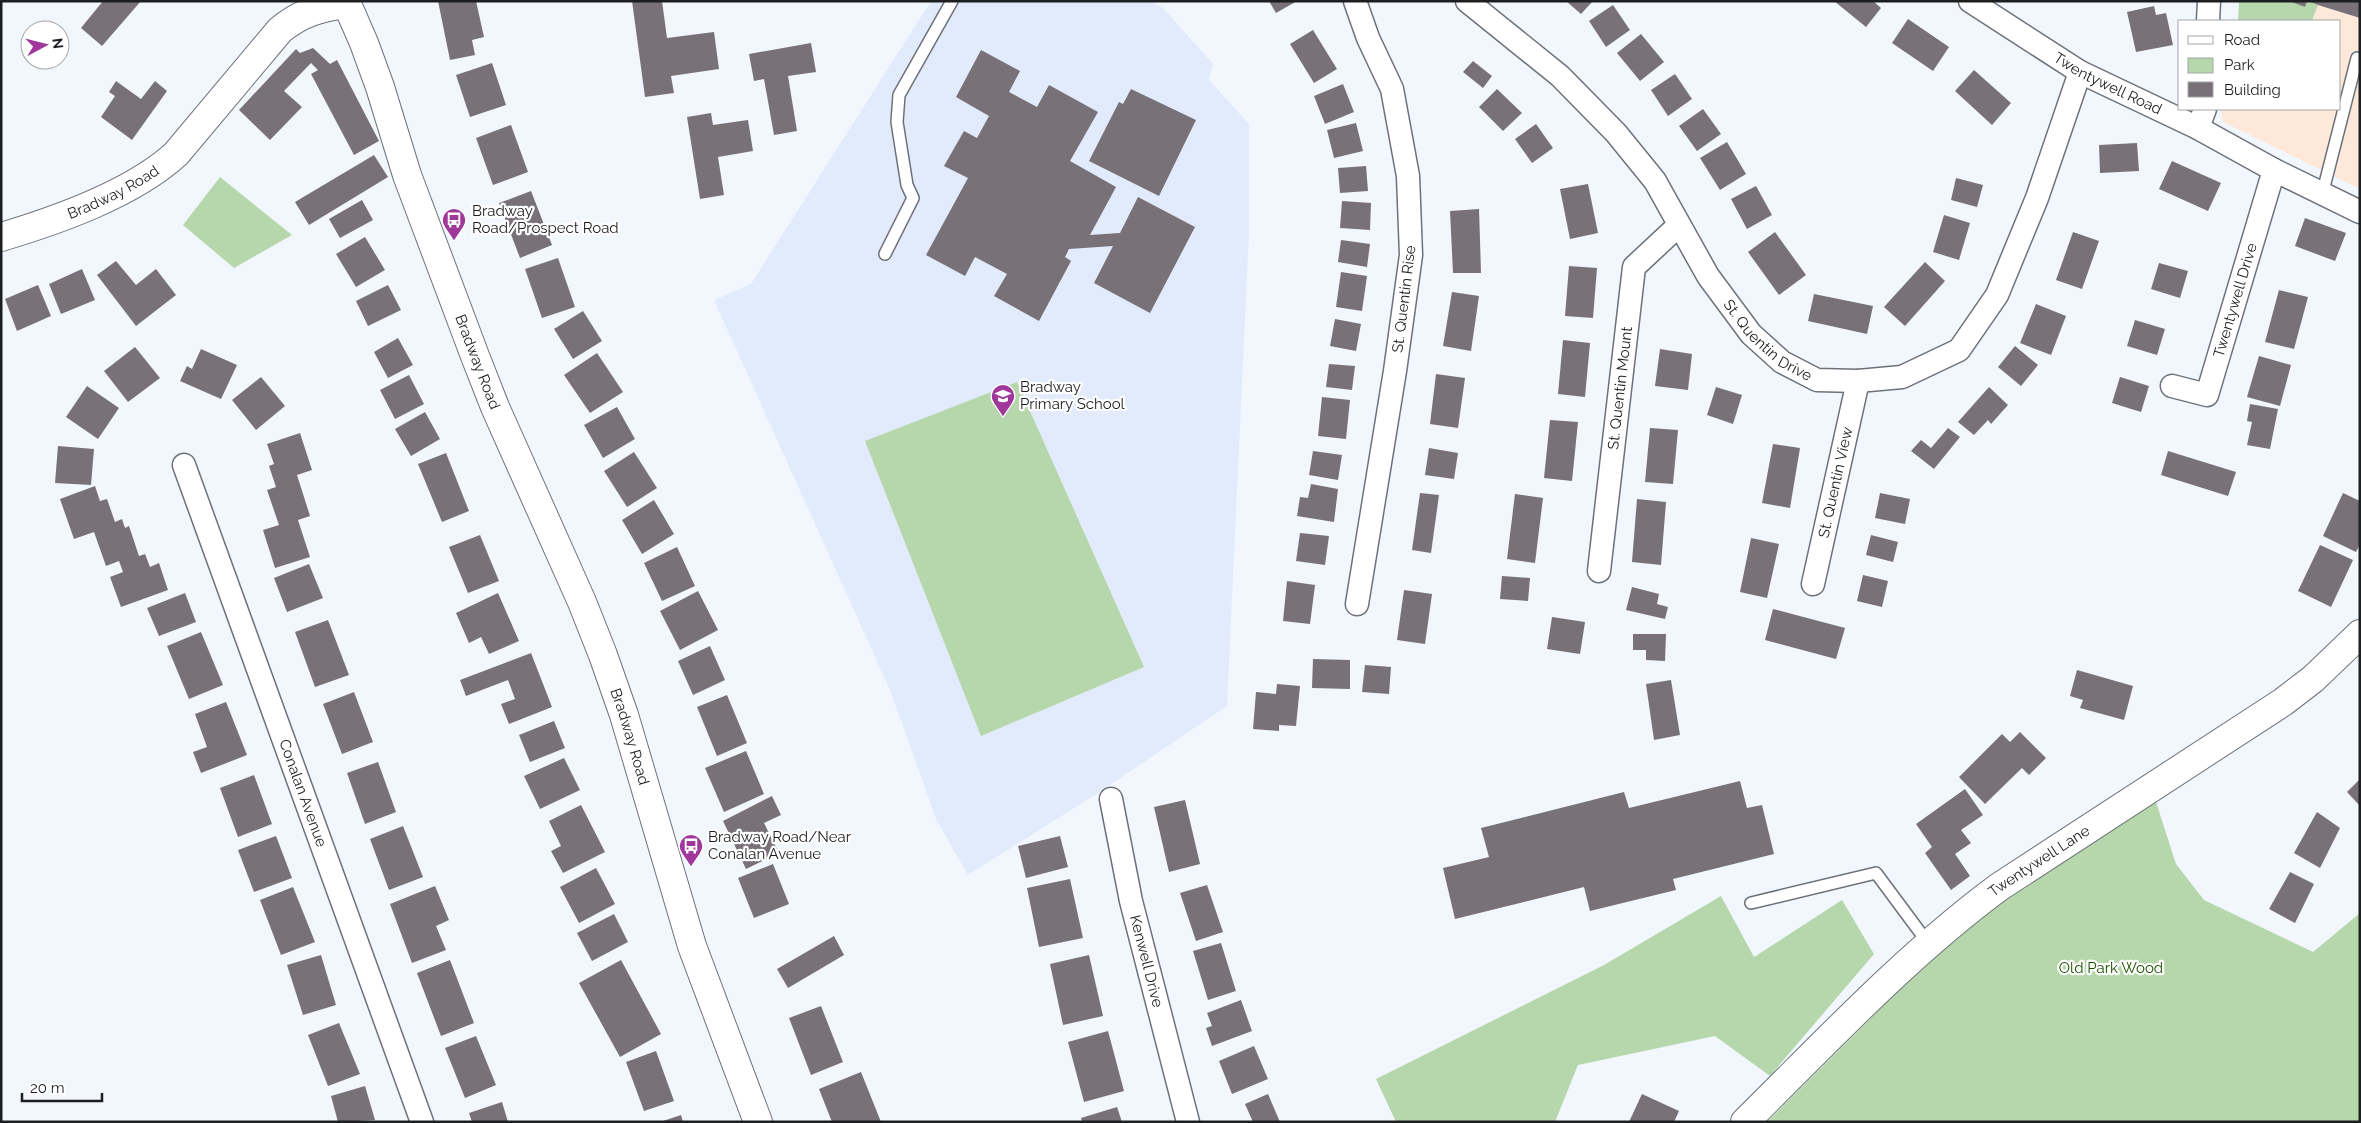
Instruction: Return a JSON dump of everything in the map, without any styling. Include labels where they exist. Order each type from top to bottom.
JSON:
[{"type":"main road","name":"Bradway Road","points":[[1,237],[52,222],[157,171],[176,154],[280,30],[293,19],[318,8],[347,3],[380,87],[407,175],[488,390],[582,602],[603,655],[624,715],[692,946],[758,1122]]},
{"type":"main road","name":"Twentywell Lane","points":[[1745,1122],[1928,943],[1999,887],[2283,702],[2313,679],[2360,634]]},
{"type":"street","name":"St. Quentin Rise","points":[[1355,1],[1368,38],[1392,89],[1408,176],[1412,255],[1357,604]]},
{"type":"street","name":"St. Quentin Drive","points":[[1468,1],[1560,76],[1616,133],[1655,181],[1678,226],[1708,276],[1751,334],[1782,362],[1817,380],[1858,381],[1902,377],[1959,350],[1997,295],[2037,198],[2080,72]]},
{"type":"street","points":[[2208,20],[2209,1]]},
{"type":"street","name":"Twentywell Road","points":[[1979,4],[2080,72],[2178,110]]},
{"type":"street","name":"Twentywell Road","points":[[2179,110],[2202,119],[2274,170],[2360,212]]},
{"type":"street","name":"Twentywell Drive","points":[[2172,386],[2207,395],[2274,170]]},
{"type":"street","name":"St. Quentin Mount","points":[[1599,571],[1634,267],[1678,226]]},
{"type":"street","name":"St. Quentin View","points":[[1812,584],[1858,381]]},
{"type":"street","name":"Conalan Avenue","points":[[184,465],[422,1122]]},
{"type":"street","name":"Kenwell Drive","points":[[1110,799],[1131,901],[1188,1122]]},
{"type":"lane","points":[[885,254],[913,198],[907,185],[897,122],[899,95],[952,1]]},
{"type":"lane","points":[[2322,195],[2357,58]]},
{"type":"lane","points":[[1751,903],[1876,873],[1928,943]]},
{"type":"shaded area","name":"Bradway Primary School","points":[[931,1],[1152,1],[1164,9],[1213,64],[1209,80],[1249,124],[1249,233],[1227,706],[1101,791],[968,875],[937,821],[890,690],[714,300],[751,284]]},
{"type":"shaded area","points":[[2319,1],[2360,1],[2360,189],[2225,123],[2222,118],[2221,110],[2341,110],[2341,20],[2312,20]]},
{"type":"green space","points":[[2239,1],[2292,1],[2305,7],[2307,1],[2318,5],[2312,20],[2238,20]]},
{"type":"green space","points":[[220,177],[292,235],[234,268],[183,225]]},
{"type":"green space","points":[[1017,382],[1144,667],[981,736],[865,441]]},
{"type":"green space","name":"Old Park Wood","points":[[2156,802],[2176,864],[2204,900],[2313,952],[2360,913],[2360,1122],[1767,1122],[1929,960],[1994,907]]},
{"type":"green space","points":[[1721,896],[1754,957],[1842,900],[1874,954],[1770,1076],[1715,1036],[1578,1065],[1555,1122],[1396,1122],[1376,1079],[1604,965]]},
{"type":"building","points":[[103,1],[141,1],[102,46],[81,28]]},
{"type":"building","points":[[438,1],[476,1],[484,37],[472,40],[475,55],[450,60]]},
{"type":"building","points":[[632,1],[662,1],[667,38],[714,32],[719,69],[671,76],[674,93],[645,97]]},
{"type":"building","points":[[1269,1],[1297,1],[1276,13]]},
{"type":"building","points":[[1566,1],[1593,1],[1581,14]]},
{"type":"building","points":[[1834,1],[1873,1],[1881,8],[1866,27]]},
{"type":"building","points":[[2289,1],[2307,1],[2305,7]]},
{"type":"building","points":[[2308,1],[2360,1],[2360,18],[2318,5]]},
{"type":"building","points":[[1613,5],[1630,30],[1606,47],[1589,21]]},
{"type":"building","points":[[2154,6],[2156,15],[2166,13],[2173,45],[2136,52],[2127,12]]},
{"type":"building","points":[[1908,19],[1949,47],[1933,71],[1892,43]]},
{"type":"building","points":[[1313,30],[1337,69],[1314,83],[1290,44]]},
{"type":"building","points":[[1641,34],[1664,62],[1640,81],[1617,53]]},
{"type":"building","points":[[811,43],[816,72],[788,76],[797,131],[774,135],[764,79],[754,81],[749,54]]},
{"type":"building","points":[[313,48],[330,64],[337,60],[379,141],[354,155],[311,74],[318,70],[311,63],[284,91],[302,107],[270,140],[239,110],[296,49],[300,53]]},
{"type":"building","points":[[981,50],[1020,71],[1009,92],[1037,107],[1049,85],[1098,112],[1070,161],[1116,187],[1090,235],[1120,233],[1138,197],[1195,227],[1150,313],[1094,283],[1113,246],[1069,249],[1065,257],[1071,261],[1039,321],[994,296],[1007,274],[975,257],[965,276],[926,255],[968,178],[944,166],[964,131],[977,138],[989,116],[956,97]]},
{"type":"building","points":[[1473,61],[1492,76],[1483,88],[1463,72]]},
{"type":"building","points":[[492,63],[506,105],[470,117],[456,75]]},
{"type":"building","points":[[1974,70],[2011,103],[1992,125],[1955,91]]},
{"type":"building","points":[[1675,74],[1692,99],[1668,116],[1651,90]]},
{"type":"building","points":[[116,81],[141,99],[155,81],[167,91],[132,140],[101,117],[115,96],[109,92]]},
{"type":"building","points":[[1343,84],[1354,112],[1325,124],[1314,96]]},
{"type":"building","points":[[1131,89],[1196,120],[1159,196],[1089,161],[1119,102],[1123,104]]},
{"type":"building","points":[[1497,89],[1522,113],[1503,131],[1479,107]]},
{"type":"building","points":[[1703,109],[1721,134],[1697,151],[1679,126]]},
{"type":"building","points":[[711,113],[713,125],[748,120],[753,151],[718,157],[724,195],[700,199],[687,117]]},
{"type":"building","points":[[1356,123],[1363,151],[1334,158],[1327,130]]},
{"type":"building","points":[[1536,124],[1553,148],[1532,163],[1515,139]]},
{"type":"building","points":[[511,125],[528,172],[493,185],[476,138]]},
{"type":"building","points":[[1727,142],[1746,174],[1720,190],[1700,158]]},
{"type":"building","points":[[2137,143],[2139,171],[2100,173],[2099,145]]},
{"type":"building","points":[[374,155],[388,177],[309,225],[295,202]]},
{"type":"building","points":[[2172,161],[2221,183],[2208,211],[2159,189]]},
{"type":"building","points":[[1366,166],[1368,191],[1340,193],[1338,168]]},
{"type":"building","points":[[1956,178],[1983,185],[1977,207],[1951,200]]},
{"type":"building","points":[[1588,184],[1598,233],[1570,239],[1560,189]]},
{"type":"building","points":[[1756,186],[1772,215],[1747,229],[1731,199]]},
{"type":"building","points":[[531,191],[552,245],[520,258],[499,203]]},
{"type":"building","points":[[362,200],[373,220],[340,238],[329,219]]},
{"type":"building","points":[[1342,201],[1371,203],[1370,230],[1340,228]]},
{"type":"building","points":[[1479,209],[1481,273],[1453,273],[1450,211]]},
{"type":"building","points":[[1944,215],[1970,223],[1959,260],[1933,252]]},
{"type":"building","points":[[2305,218],[2346,233],[2335,261],[2295,246]]},
{"type":"building","points":[[1775,232],[1806,275],[1779,295],[1748,252]]},
{"type":"building","points":[[2073,232],[2099,241],[2082,289],[2056,280]]},
{"type":"building","points":[[365,237],[385,270],[356,287],[336,254]]},
{"type":"building","points":[[1341,240],[1370,244],[1367,267],[1338,262]]},
{"type":"building","points":[[558,258],[575,307],[542,318],[525,269]]},
{"type":"building","points":[[116,261],[136,285],[156,269],[176,295],[136,326],[97,275]]},
{"type":"building","points":[[1925,262],[1945,281],[1905,326],[1884,307]]},
{"type":"building","points":[[2159,263],[2188,271],[2180,298],[2151,289]]},
{"type":"building","points":[[1569,266],[1597,268],[1593,318],[1565,316]]},
{"type":"building","points":[[82,269],[95,300],[61,314],[49,284]]},
{"type":"building","points":[[1341,272],[1367,276],[1362,311],[1336,307]]},
{"type":"building","points":[[38,285],[51,316],[17,331],[5,299]]},
{"type":"building","points":[[388,285],[401,310],[368,326],[356,301]]},
{"type":"building","points":[[2279,290],[2308,297],[2294,349],[2265,342]]},
{"type":"building","points":[[1452,292],[1479,296],[1471,351],[1443,346]]},
{"type":"building","points":[[1814,294],[1873,306],[1867,334],[1808,321]]},
{"type":"building","points":[[2036,304],[2066,316],[2051,355],[2020,343]]},
{"type":"building","points":[[583,311],[602,341],[573,359],[554,329]]},
{"type":"building","points":[[1335,319],[1361,324],[1356,351],[1330,346]]},
{"type":"building","points":[[2135,320],[2165,329],[2157,355],[2127,346]]},
{"type":"building","points":[[398,338],[413,365],[388,378],[374,352]]},
{"type":"building","points":[[1563,340],[1590,343],[1585,397],[1558,394]]},
{"type":"building","points":[[2015,346],[2038,365],[2021,386],[1998,367]]},
{"type":"building","points":[[135,347],[160,378],[128,402],[104,371]]},
{"type":"building","points":[[201,349],[237,365],[221,399],[180,381],[187,366],[192,369]]},
{"type":"building","points":[[1660,349],[1692,354],[1688,390],[1655,386]]},
{"type":"building","points":[[597,353],[623,392],[590,413],[564,375]]},
{"type":"building","points":[[2259,356],[2291,365],[2280,406],[2247,397]]},
{"type":"building","points":[[1329,364],[1355,366],[1352,390],[1326,387]]},
{"type":"building","points":[[1436,374],[1465,378],[1458,428],[1430,424]]},
{"type":"building","points":[[409,375],[424,404],[395,419],[380,390]]},
{"type":"building","points":[[261,377],[285,406],[256,430],[232,400]]},
{"type":"building","points":[[2120,377],[2149,386],[2141,412],[2112,403]]},
{"type":"building","points":[[87,386],[119,408],[98,439],[66,417]]},
{"type":"building","points":[[1716,387],[1742,395],[1733,424],[1707,415]]},
{"type":"building","points":[[1989,387],[2008,405],[1991,424],[1988,420],[1974,435],[1958,422]]},
{"type":"building","points":[[1322,397],[1350,400],[1346,439],[1318,436]]},
{"type":"building","points":[[2250,404],[2278,409],[2270,449],[2247,445],[2252,422],[2247,421]]},
{"type":"building","points":[[617,407],[635,439],[603,458],[584,425]]},
{"type":"building","points":[[425,412],[440,439],[411,456],[395,429]]},
{"type":"building","points":[[1550,420],[1578,422],[1572,481],[1544,478]]},
{"type":"building","points":[[1650,428],[1678,430],[1673,484],[1645,482]]},
{"type":"building","points":[[1948,428],[1960,437],[1934,469],[1911,451],[1921,440],[1931,448]]},
{"type":"building","points":[[300,433],[312,470],[297,475],[310,516],[298,520],[310,557],[275,568],[263,530],[279,525],[267,490],[276,487],[269,466],[274,464],[267,444]]},
{"type":"building","points":[[1773,444],[1800,448],[1790,508],[1762,503]]},
{"type":"building","points":[[58,446],[94,449],[91,485],[55,483]]},
{"type":"building","points":[[1429,448],[1458,453],[1454,479],[1425,475]]},
{"type":"building","points":[[1313,451],[1342,455],[1338,480],[1309,475]]},
{"type":"building","points":[[2168,451],[2236,472],[2228,496],[2161,475]]},
{"type":"building","points":[[634,452],[657,488],[627,507],[604,471]]},
{"type":"building","points":[[446,453],[469,511],[442,522],[418,464]]},
{"type":"building","points":[[1311,484],[1338,489],[1334,522],[1297,516],[1300,497],[1308,498]]},
{"type":"building","points":[[95,486],[100,501],[107,499],[115,522],[122,519],[125,528],[129,526],[139,556],[145,554],[150,567],[159,563],[168,590],[121,607],[110,577],[123,572],[119,561],[106,566],[94,532],[74,539],[60,499]]},
{"type":"building","points":[[1420,493],[1439,495],[1431,553],[1412,550]]},
{"type":"building","points":[[1880,493],[1910,499],[1905,524],[1875,518]]},
{"type":"building","points":[[2343,493],[2360,501],[2360,544],[2356,552],[2323,536]]},
{"type":"building","points":[[1515,494],[1543,498],[1535,563],[1507,559]]},
{"type":"building","points":[[1637,499],[1666,502],[1661,565],[1632,562]]},
{"type":"building","points":[[654,500],[674,534],[642,554],[622,520]]},
{"type":"building","points":[[1300,533],[1329,536],[1325,565],[1296,561]]},
{"type":"building","points":[[480,535],[499,581],[468,593],[449,547]]},
{"type":"building","points":[[1871,535],[1898,542],[1893,562],[1866,555]]},
{"type":"building","points":[[1751,538],[1779,544],[1767,598],[1740,592]]},
{"type":"building","points":[[2320,545],[2353,560],[2331,607],[2298,591]]},
{"type":"building","points":[[677,547],[695,586],[662,601],[644,563]]},
{"type":"building","points":[[309,564],[323,598],[287,612],[274,578]]},
{"type":"building","points":[[1863,575],[1888,581],[1882,607],[1857,601]]},
{"type":"building","points":[[1502,576],[1530,578],[1528,601],[1500,599]]},
{"type":"building","points":[[1287,581],[1315,585],[1310,624],[1283,621]]},
{"type":"building","points":[[1632,587],[1659,594],[1657,604],[1668,607],[1665,619],[1626,610]]},
{"type":"building","points":[[1404,590],[1432,594],[1425,644],[1397,640]]},
{"type":"building","points":[[698,591],[718,630],[680,650],[660,611]]},
{"type":"building","points":[[185,593],[196,622],[159,636],[147,608]]},
{"type":"building","points":[[498,593],[519,641],[489,654],[481,637],[469,643],[456,613]]},
{"type":"building","points":[[1773,609],[1845,628],[1836,659],[1765,640]]},
{"type":"building","points":[[1552,617],[1585,622],[1580,654],[1547,649]]},
{"type":"building","points":[[328,620],[349,675],[315,687],[295,632]]},
{"type":"building","points":[[201,632],[223,685],[189,699],[167,646]]},
{"type":"building","points":[[1633,634],[1666,634],[1665,661],[1646,660],[1646,650],[1633,650]]},
{"type":"building","points":[[710,646],[725,680],[693,695],[678,661]]},
{"type":"building","points":[[531,653],[552,707],[509,724],[501,704],[515,699],[508,680],[466,696],[460,680]]},
{"type":"building","points":[[1313,659],[1350,660],[1350,689],[1312,688]]},
{"type":"building","points":[[1365,665],[1391,667],[1389,694],[1362,692]]},
{"type":"building","points":[[2077,670],[2133,686],[2124,720],[2080,708],[2083,700],[2070,696]]},
{"type":"building","points":[[1671,680],[1680,735],[1654,740],[1646,684]]},
{"type":"building","points":[[1277,684],[1300,686],[1296,726],[1279,725],[1279,731],[1253,729],[1256,692],[1276,694]]},
{"type":"building","points":[[354,692],[373,742],[342,754],[323,704]]},
{"type":"building","points":[[727,695],[747,743],[717,756],[697,707]]},
{"type":"building","points":[[226,702],[247,755],[201,773],[193,752],[207,747],[195,714]]},
{"type":"building","points":[[554,721],[565,748],[530,762],[519,735]]},
{"type":"building","points":[[2020,732],[2046,758],[2029,775],[2022,768],[1985,804],[1959,777],[2002,734],[2010,742]]},
{"type":"building","points":[[746,751],[764,794],[724,812],[705,768]]},
{"type":"building","points":[[564,758],[580,790],[540,809],[524,776]]},
{"type":"building","points":[[378,762],[396,812],[365,824],[347,773]]},
{"type":"building","points":[[254,775],[272,824],[238,837],[220,788]]},
{"type":"building","points":[[2360,779],[2360,806],[2347,792]]},
{"type":"building","points":[[1740,781],[1747,808],[1762,805],[1774,854],[1673,879],[1676,890],[1590,911],[1584,887],[1455,919],[1443,868],[1489,857],[1481,828],[1624,792],[1629,808]]},
{"type":"building","points":[[1965,789],[1983,815],[1961,830],[1971,843],[1955,854],[1970,876],[1951,890],[1925,853],[1932,847],[1916,824]]},
{"type":"building","points":[[772,796],[781,815],[764,823],[779,853],[746,869],[723,821]]},
{"type":"building","points":[[1185,800],[1200,864],[1169,872],[1154,807]]},
{"type":"building","points":[[581,805],[605,852],[563,873],[551,851],[561,846],[549,821]]},
{"type":"building","points":[[2317,812],[2340,828],[2320,868],[2294,853]]},
{"type":"building","points":[[403,826],[423,877],[389,890],[370,839]]},
{"type":"building","points":[[276,836],[292,878],[254,892],[238,850]]},
{"type":"building","points":[[1060,836],[1068,867],[1026,878],[1018,846]]},
{"type":"building","points":[[773,864],[789,904],[754,918],[738,878]]},
{"type":"building","points":[[596,868],[615,904],[579,923],[560,887]]},
{"type":"building","points":[[2290,872],[2314,884],[2295,923],[2269,909]]},
{"type":"building","points":[[1070,879],[1083,938],[1039,947],[1027,888]]},
{"type":"building","points":[[1207,885],[1223,932],[1196,941],[1180,893]]},
{"type":"building","points":[[435,886],[449,920],[436,926],[446,950],[412,963],[390,904]]},
{"type":"building","points":[[293,887],[315,942],[281,955],[260,900]]},
{"type":"building","points":[[614,914],[628,942],[592,961],[577,933]]},
{"type":"building","points":[[834,936],[844,955],[788,988],[777,969]]},
{"type":"building","points":[[1221,943],[1236,991],[1208,1000],[1193,951]]},
{"type":"building","points":[[321,955],[336,1005],[303,1015],[287,965]]},
{"type":"building","points":[[1089,955],[1103,1016],[1063,1025],[1050,964]]},
{"type":"building","points":[[450,960],[474,1023],[441,1036],[417,973]]},
{"type":"building","points":[[621,960],[661,1034],[620,1057],[579,983]]},
{"type":"building","points":[[1241,1000],[1252,1031],[1212,1046],[1206,1028],[1212,1026],[1207,1013]]},
{"type":"building","points":[[821,1006],[843,1062],[811,1075],[789,1018]]},
{"type":"building","points":[[339,1023],[360,1074],[328,1086],[308,1035]]},
{"type":"building","points":[[1108,1031],[1124,1091],[1084,1102],[1068,1042]]},
{"type":"building","points":[[476,1036],[496,1085],[465,1098],[445,1048]]},
{"type":"building","points":[[1254,1046],[1268,1079],[1232,1094],[1219,1061]]},
{"type":"building","points":[[656,1051],[674,1101],[644,1111],[626,1062]]},
{"type":"building","points":[[861,1072],[881,1122],[832,1122],[819,1089]]},
{"type":"building","points":[[365,1086],[375,1120],[338,1122],[331,1096]]},
{"type":"building","points":[[1268,1094],[1280,1122],[1253,1122],[1245,1104]]},
{"type":"building","points":[[1642,1094],[1679,1111],[1674,1122],[1629,1122]]},
{"type":"building","points":[[502,1102],[508,1122],[472,1122],[469,1113]]},
{"type":"building","points":[[1117,1107],[1122,1122],[1082,1122],[1081,1118]]},
{"type":"building","points":[[681,1115],[683,1122],[663,1122],[663,1121]]},
{"type":"place","name":"Bradway Road/Prospect Road","points":[[454,241]]},
{"type":"place","name":"Bradway Primary School","points":[[1003,417]]},
{"type":"place","name":"Bradway Road/Near Conalan Avenue","points":[[691,867]]}]
